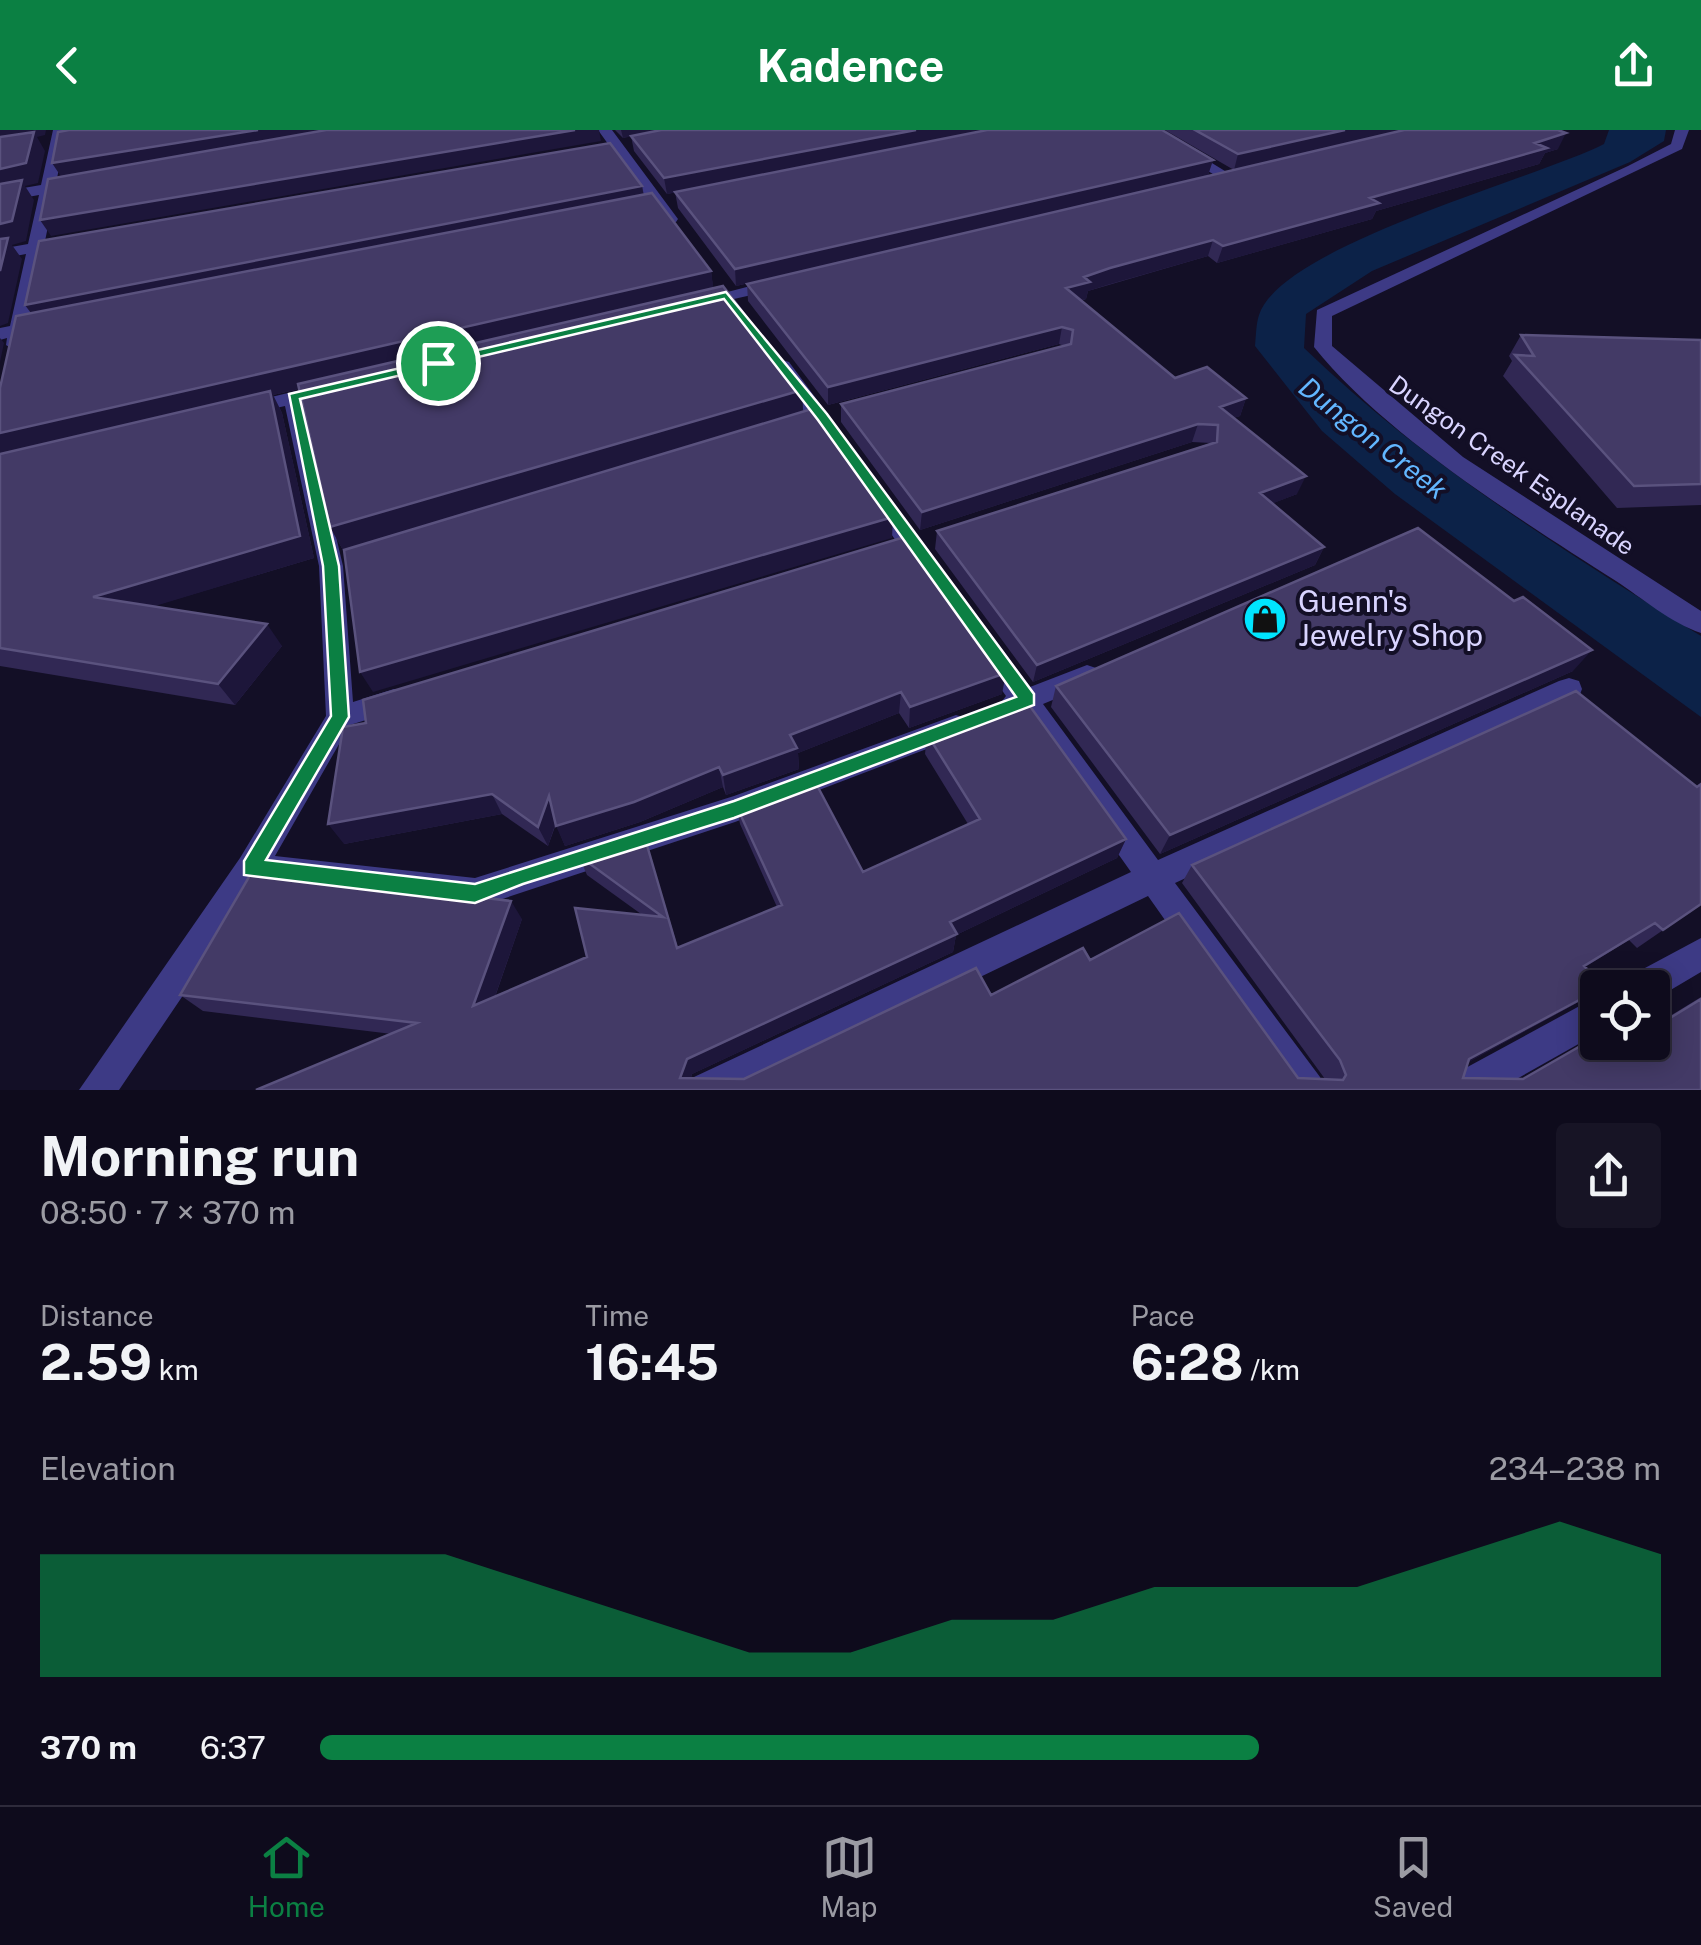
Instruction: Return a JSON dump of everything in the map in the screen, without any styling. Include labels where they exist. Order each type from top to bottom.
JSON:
[{"type":"street","points":[[1148,130],[1240,176],[1211,183]]},
{"type":"street","name":"Dungon Creek Esplanade","points":[[1682,130],[1677,146],[1624,175],[1406,268],[1323,314],[1323,347],[1375,401],[1542,524],[1701,623]]},
{"type":"street","points":[[39,144],[65,136]]},
{"type":"street","points":[[11,369],[9,332],[38,246],[65,136]]},
{"type":"street","points":[[613,143],[681,234]]},
{"type":"street","points":[[0,196],[86,182]]},
{"type":"street","points":[[0,254],[95,237]]},
{"type":"street","points":[[670,308],[721,287],[804,277]]},
{"type":"street","points":[[721,287],[822,417],[1307,1090]]},
{"type":"street","points":[[9,332],[57,323]]},
{"type":"street","points":[[220,415],[350,384]]},
{"type":"street","points":[[97,1090],[251,868],[340,717],[340,564],[293,397]]},
{"type":"street","points":[[251,868],[475,893],[734,809],[1028,700],[1116,662]]},
{"type":"street","points":[[707,1090],[1154,877],[1570,690]]},
{"type":"street","points":[[340,717],[416,694]]},
{"type":"street","points":[[1670,972],[1701,954]]},
{"type":"street","points":[[1462,1090],[1580,1023]]},
{"type":"water","name":"Dungon Creek","points":[[1609,130],[1666,130],[1664,141],[1630,162],[1372,271],[1306,314],[1304,348],[1349,390],[1445,467],[1545,537],[1701,636],[1701,717],[1395,494],[1322,431],[1255,346],[1259,315],[1278,289],[1313,264],[1414,216],[1604,144]]},
{"type":"building","points":[[258,130],[52,163],[58,132]]},
{"type":"building","points":[[326,130],[575,130],[40,220],[48,179]]},
{"type":"building","points":[[661,130],[916,130],[664,178],[631,136]]},
{"type":"building","points":[[987,130],[1162,130],[1213,160],[735,269],[675,192]]},
{"type":"building","points":[[1195,130],[1345,130],[1238,154]]},
{"type":"building","points":[[1404,130],[1566,133],[1535,143],[1547,148],[1370,198],[1379,203],[1223,246],[1213,240],[1110,268],[1084,277],[1090,282],[1066,288],[1175,378],[1207,367],[1246,398],[1220,407],[1306,476],[1260,493],[1324,547],[1037,665],[937,531],[1217,442],[1218,425],[1198,424],[922,512],[841,404],[1071,344],[1073,330],[1062,327],[828,387],[747,284]]},
{"type":"building","points":[[34,132],[26,163],[0,169],[0,137]]},
{"type":"building","points":[[610,143],[642,186],[25,305],[39,241]]},
{"type":"building","points":[[22,180],[12,221],[0,224],[0,184]]},
{"type":"building","points":[[652,193],[711,271],[0,433],[0,388],[16,316]]},
{"type":"building","points":[[8,238],[0,271],[0,239]]},
{"type":"building","points":[[723,286],[802,390],[330,527],[298,384]]},
{"type":"building","points":[[1521,335],[1701,340],[1701,484],[1634,486],[1515,355],[1534,356]]},
{"type":"building","points":[[270,391],[300,536],[93,597],[267,624],[218,684],[0,648],[0,454]]},
{"type":"building","points":[[815,408],[893,517],[360,672],[344,550]]},
{"type":"building","points":[[1418,528],[1514,601],[1523,597],[1592,650],[1170,835],[1056,686]]},
{"type":"building","points":[[908,536],[1006,673],[910,707],[901,692],[790,735],[797,748],[723,775],[719,767],[634,802],[556,826],[549,796],[538,827],[492,794],[328,824],[343,727],[366,723],[363,700]]},
{"type":"building","points":[[1576,691],[1697,787],[1701,784],[1701,904],[1663,930],[1655,923],[1584,966],[1588,970],[1580,970],[1580,1000],[1469,1059],[1463,1078],[1523,1079],[1580,1046],[1580,1060],[1670,1060],[1670,1018],[1701,999],[1701,1090],[256,1090],[417,1023],[180,995],[253,870],[511,901],[473,1006],[587,957],[575,908],[663,917],[579,856],[644,835],[677,948],[782,905],[736,805],[812,776],[863,872],[980,819],[927,734],[1024,698],[1126,839],[950,922],[957,934],[687,1059],[680,1078],[744,1079],[976,968],[991,995],[1083,948],[1090,960],[1179,913],[1298,1078],[1343,1080],[1346,1075],[1340,1060],[1192,865]]},
{"type":"place","name":"Guenn's Jewelry Shop","points":[[1265,619]]},
{"type":"route","points":[[726,295],[822,417],[1028,700],[734,809],[475,893],[251,868],[340,717],[331,566],[293,397],[438,363],[726,295]]}]
